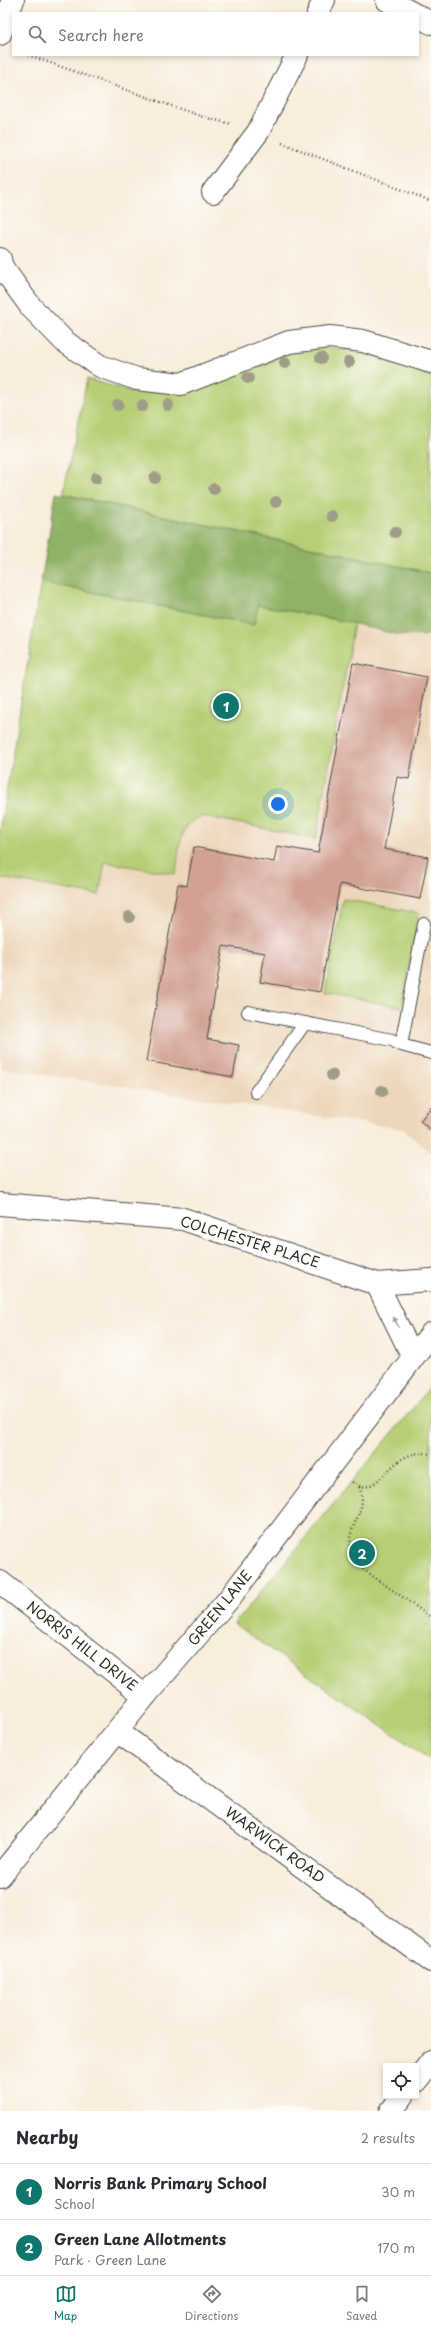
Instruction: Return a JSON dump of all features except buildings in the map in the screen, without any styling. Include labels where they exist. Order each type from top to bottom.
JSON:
[{"type":"street","points":[[0,34],[13,0]]},
{"type":"street","points":[[318,12],[324,0]]},
{"type":"street","points":[[387,0],[410,12]]},
{"type":"street","points":[[419,17],[431,23]]},
{"type":"street","points":[[213,192],[258,132],[296,56]]},
{"type":"street","points":[[1,265],[30,306],[64,341],[100,366],[137,379],[181,384],[289,342],[330,337],[364,341],[431,362]]},
{"type":"street","name":"COLCHESTER PLACE","points":[[0,1204],[183,1219],[377,1284],[431,1280]]},
{"type":"street","points":[[377,1284],[412,1357]]},
{"type":"street","name":"GREEN LANE","points":[[0,1876],[145,1696],[228,1600],[431,1334]]},
{"type":"street","name":"NORRIS HILL DRIVE","points":[[0,1582],[145,1696]]},
{"type":"street","name":"WARWICK ROAD","points":[[117,1731],[431,1961]]},
{"type":"street","points":[[419,2077],[431,2062]]},
{"type":"street","points":[[391,2111],[401,2099]]},
{"type":"lane","points":[[401,1045],[424,924]]},
{"type":"lane","points":[[248,1012],[392,1040],[401,1045],[431,1053]]},
{"type":"lane","points":[[256,1092],[305,1023]]},
{"type":"path","points":[[331,1465],[360,1487],[367,1488],[376,1483],[400,1459],[411,1453],[431,1454]]},
{"type":"path","points":[[360,1487],[363,1502],[353,1525],[350,1538],[351,1551],[356,1561],[364,1570],[431,1617]]},
{"type":"shaded area","points":[[56,493],[431,573],[431,1154],[403,1129],[0,1068],[0,830]]},
{"type":"green space","points":[[318,346],[370,353],[431,376],[431,573],[63,494],[87,379],[127,390],[156,392],[283,354]]},
{"type":"green space","points":[[56,493],[431,573],[431,634],[411,636],[401,635],[340,620],[258,605],[254,625],[41,582]]},
{"type":"green space","points":[[41,582],[254,625],[258,605],[354,623],[316,839],[203,816],[195,819],[184,831],[179,848],[176,874],[105,862],[99,895],[0,878],[0,830]]},
{"type":"green space","points":[[343,899],[419,913],[402,1007],[325,993]]},
{"type":"green space","points":[[431,1386],[431,1760],[234,1624]]},
{"type":"place","name":"Norris Bank Primary School","points":[[226,706]]},
{"type":"place","name":"Green Lane Allotments","points":[[362,1553]]}]
